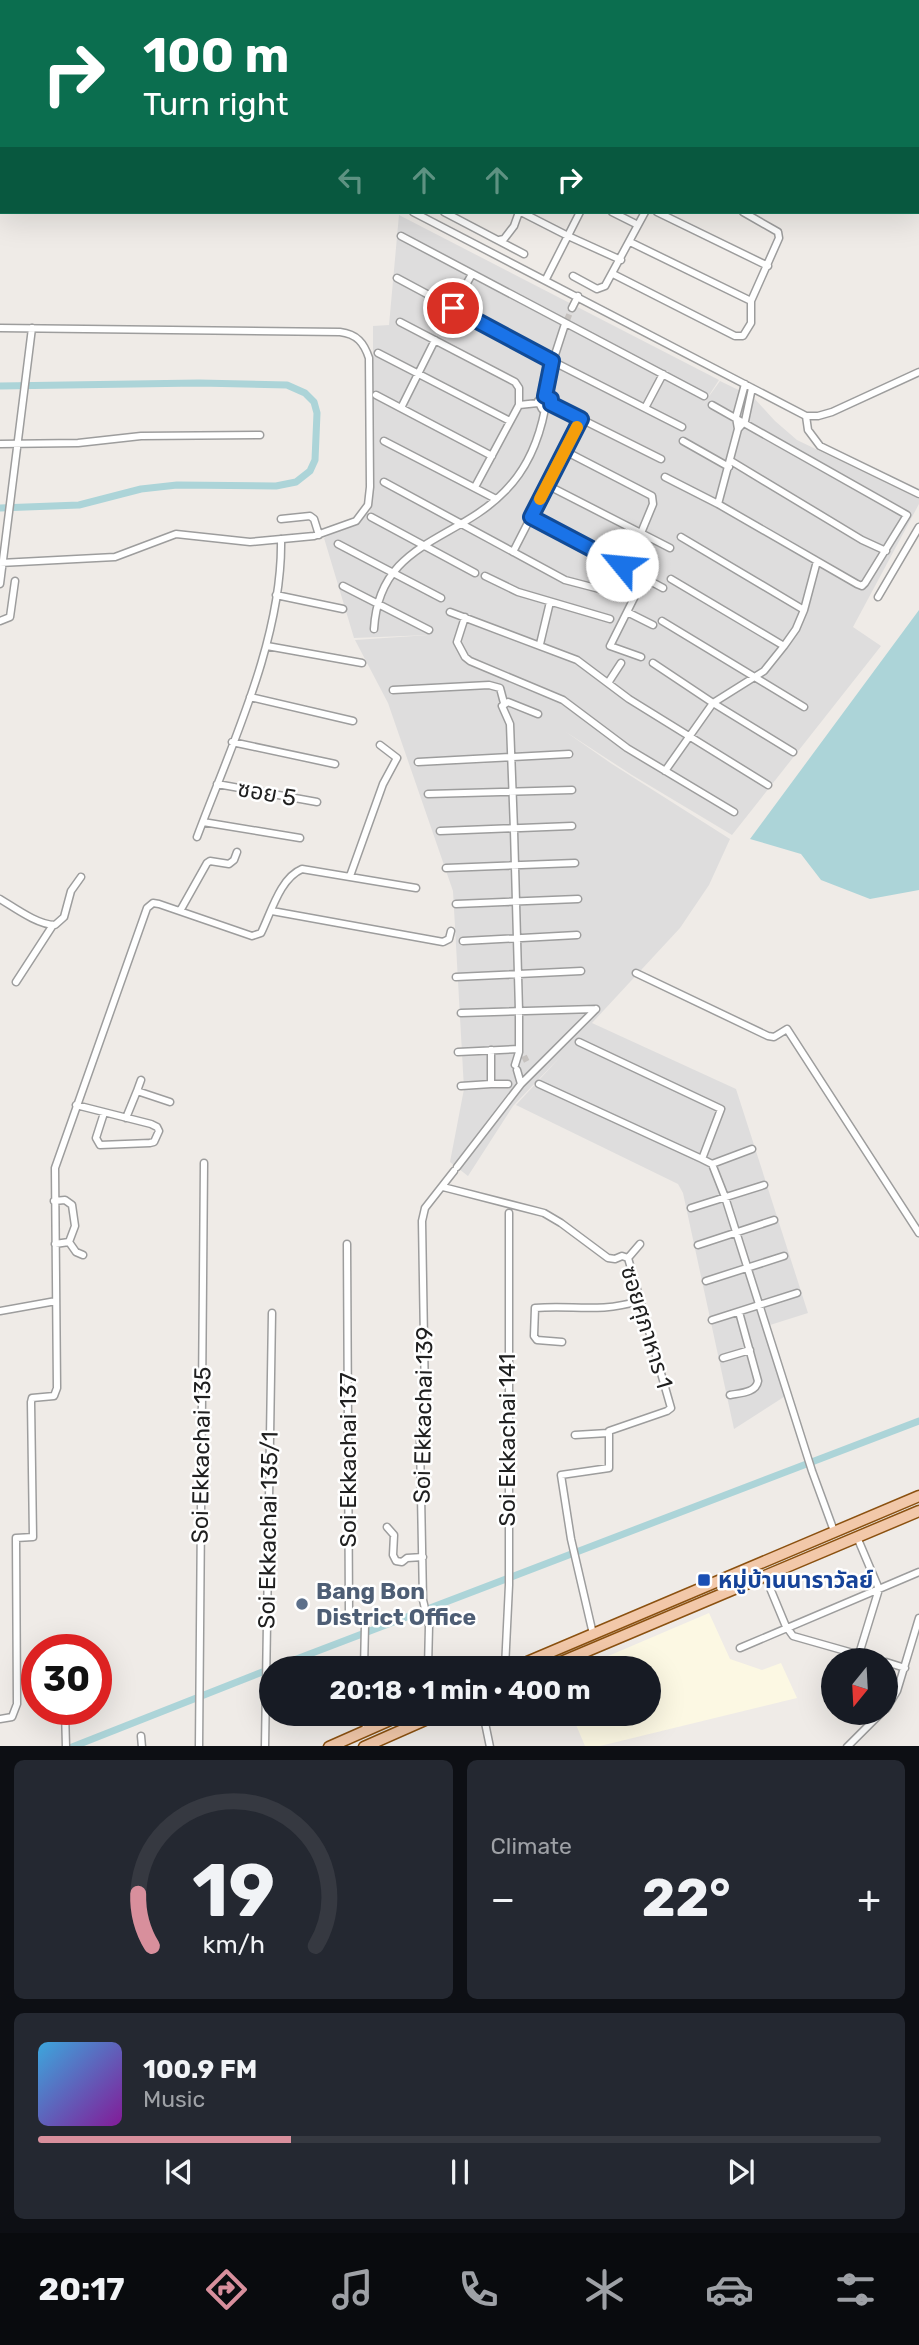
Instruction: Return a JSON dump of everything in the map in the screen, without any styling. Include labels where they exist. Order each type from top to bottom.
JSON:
[{"type":"main road","points":[[541,1656],[919,1496]]},
{"type":"main road","points":[[575,1656],[919,1510]]},
{"type":"main road","points":[[329,1746],[377,1726]]},
{"type":"main road","points":[[364,1746],[381,1743],[415,1726]]},
{"type":"street","points":[[418,214],[806,415],[818,416],[832,412],[919,372]]},
{"type":"street","points":[[448,214],[524,254]]},
{"type":"street","points":[[499,240],[509,234],[521,214]]},
{"type":"street","points":[[526,214],[621,260]]},
{"type":"street","points":[[546,279],[579,214]]},
{"type":"street","points":[[616,214],[638,225]]},
{"type":"street","points":[[573,276],[602,289],[621,260],[644,214]]},
{"type":"street","points":[[661,214],[768,266]]},
{"type":"street","points":[[613,274],[738,337],[743,336],[751,323],[751,301],[779,238],[778,232],[746,214]]},
{"type":"street","points":[[401,236],[705,396]]},
{"type":"street","points":[[630,242],[751,301]]},
{"type":"street","points":[[453,308],[472,274]]},
{"type":"street","points":[[397,278],[552,361],[682,426]]},
{"type":"street","points":[[572,308],[578,296]]},
{"type":"street","points":[[400,322],[515,382],[519,388],[519,405],[475,487]]},
{"type":"street","points":[[538,403],[541,397],[545,396],[552,361],[566,322]]},
{"type":"street","points":[[0,328],[340,332],[354,335],[363,344],[369,358],[370,487],[368,505],[356,521],[319,535],[250,542],[176,534],[115,557],[1,563]]},
{"type":"street","points":[[0,584],[32,328]]},
{"type":"street","points":[[401,408],[435,340]]},
{"type":"street","points":[[378,352],[510,421]]},
{"type":"street","points":[[645,408],[663,374]]},
{"type":"street","points":[[718,504],[738,429],[736,417],[744,384]]},
{"type":"street","points":[[738,429],[745,421],[752,388]]},
{"type":"street","points":[[376,396],[492,456]]},
{"type":"street","points":[[374,629],[378,603],[393,573],[407,556],[496,499],[506,491],[524,467],[551,399],[545,396]]},
{"type":"street","points":[[519,405],[538,403],[581,419],[661,458]]},
{"type":"street","points":[[665,477],[862,586],[886,551],[907,515],[745,421],[712,405]]},
{"type":"street","points":[[806,415],[808,430],[820,446],[919,494]]},
{"type":"street","points":[[513,552],[581,419]]},
{"type":"street","points":[[0,444],[78,443],[141,436],[260,435]]},
{"type":"street","points":[[384,441],[496,499]]},
{"type":"street","points":[[684,441],[886,551]]},
{"type":"street","points":[[565,451],[652,496],[653,504],[641,533]]},
{"type":"street","points":[[384,482],[565,580],[634,598]]},
{"type":"street","points":[[547,485],[670,548]]},
{"type":"street","points":[[281,519],[310,516],[314,519],[319,535]]},
{"type":"street","points":[[371,517],[475,573]]},
{"type":"street","points":[[531,517],[663,588]]},
{"type":"street","points":[[878,597],[919,527]]},
{"type":"street","points":[[681,537],[804,610]]},
{"type":"street","points":[[197,837],[267,646],[276,595],[281,540]]},
{"type":"street","points":[[338,544],[441,598]]},
{"type":"street","points":[[665,771],[713,703],[755,678],[772,663],[796,629],[817,561]]},
{"type":"street","points":[[485,576],[510,590],[610,619]]},
{"type":"street","points":[[641,657],[610,646],[644,578]]},
{"type":"street","points":[[671,579],[784,646]]},
{"type":"street","points":[[0,621],[10,617],[15,581]]},
{"type":"street","points":[[343,586],[429,630]]},
{"type":"street","points":[[276,595],[343,609]]},
{"type":"street","points":[[540,644],[550,602]]},
{"type":"street","points":[[450,612],[578,660],[690,737],[768,785]]},
{"type":"street","points":[[628,612],[653,625]]},
{"type":"street","points":[[465,617],[457,642],[470,661],[564,700],[606,734],[734,812]]},
{"type":"street","points":[[662,621],[804,708]]},
{"type":"street","points":[[267,646],[362,663]]},
{"type":"street","points":[[608,683],[621,663]]},
{"type":"street","points":[[653,663],[793,752]]},
{"type":"street","points":[[393,690],[489,685],[500,688],[504,703],[503,712],[510,724],[522,1055],[531,1073]]},
{"type":"street","points":[[250,697],[353,721]]},
{"type":"street","points":[[504,703],[514,704],[538,714]]},
{"type":"street","points":[[232,743],[335,764]]},
{"type":"street","points":[[350,876],[383,784],[396,763],[395,755],[380,745]]},
{"type":"street","points":[[418,762],[569,754]]},
{"type":"street","name":"ซอย 5","points":[[217,784],[317,802]]},
{"type":"street","points":[[428,794],[572,790]]},
{"type":"street","points":[[203,822],[300,838]]},
{"type":"street","points":[[440,831],[572,826]]},
{"type":"street","points":[[180,911],[207,863],[210,861],[229,864],[237,852]]},
{"type":"street","points":[[446,868],[575,863]]},
{"type":"street","points":[[0,1718],[12,1717],[16,1711],[16,1538],[33,1537],[31,1402],[32,1398],[49,1398],[56,1394],[55,1168],[147,908],[153,903],[252,936],[261,933],[293,872],[302,869],[416,888]]},
{"type":"street","points":[[16,982],[53,925],[64,917],[71,891],[81,877]]},
{"type":"street","points":[[0,899],[38,920],[53,925]]},
{"type":"street","points":[[456,904],[578,899]]},
{"type":"street","points":[[272,911],[443,942],[449,939],[450,931]]},
{"type":"street","points":[[463,941],[577,935]]},
{"type":"street","points":[[456,977],[581,971]]},
{"type":"street","points":[[636,973],[768,1036],[774,1037],[787,1029],[919,1233]]},
{"type":"street","name":"Soi Ekkachai 139","points":[[428,1656],[429,1626],[423,1600],[420,1442],[425,1400],[422,1221],[425,1208],[521,1084],[596,1009],[519,1011]]},
{"type":"street","points":[[461,1013],[519,1011]]},
{"type":"street","points":[[579,1042],[721,1109],[702,1159]]},
{"type":"street","points":[[458,1052],[491,1050],[522,1055]]},
{"type":"street","points":[[491,1050],[491,1084]]},
{"type":"street","points":[[521,1084],[516,1068],[522,1055]]},
{"type":"street","points":[[126,1118],[141,1080]]},
{"type":"street","points":[[461,1086],[508,1084]]},
{"type":"street","points":[[539,1084],[712,1164],[834,1531]]},
{"type":"street","points":[[137,1091],[170,1102]]},
{"type":"street","points":[[76,1104],[157,1127],[158,1138],[154,1142],[106,1145],[97,1143],[104,1113]]},
{"type":"street","points":[[712,1164],[752,1149]]},
{"type":"street","name":"Soi Ekkachai 135","points":[[199,1746],[204,1163]]},
{"type":"street","points":[[691,1208],[764,1185]]},
{"type":"street","name":"ซอยศุภาหาร 1","points":[[443,1187],[544,1213],[608,1258],[628,1258],[671,1408],[667,1412],[611,1429],[608,1433]]},
{"type":"street","points":[[54,1201],[65,1200],[72,1205],[75,1226],[69,1242]]},
{"type":"street","name":"Soi Ekkachai 141","points":[[506,1656],[509,1585],[509,1213]]},
{"type":"street","points":[[698,1245],[774,1220]]},
{"type":"street","points":[[55,1244],[69,1242]]},
{"type":"street","points":[[69,1242],[76,1252],[83,1255]]},
{"type":"street","name":"Soi Ekkachai 137","points":[[347,1244],[349,1613],[365,1625],[365,1656]]},
{"type":"street","points":[[628,1258],[640,1244]]},
{"type":"street","points":[[706,1281],[784,1256]]},
{"type":"street","points":[[712,1320],[797,1293]]},
{"type":"street","points":[[0,1311],[56,1301]]},
{"type":"street","points":[[562,1342],[537,1340],[534,1336],[535,1308],[615,1308],[639,1301]]},
{"type":"street","points":[[730,1395],[757,1386],[758,1381],[738,1312]]},
{"type":"street","name":"Soi Ekkachai 135/1","points":[[265,1746],[272,1313]]},
{"type":"street","points":[[723,1358],[750,1350]]},
{"type":"street","points":[[575,1435],[608,1433],[609,1468],[561,1475],[571,1539],[593,1634]]},
{"type":"street","points":[[387,1527],[394,1535],[393,1555],[396,1561],[423,1557]]},
{"type":"street","points":[[856,1536],[878,1589],[861,1648]]},
{"type":"street","points":[[740,1648],[919,1572]]},
{"type":"street","points":[[764,1574],[793,1636],[837,1648]]},
{"type":"street","points":[[898,1688],[919,1618]]},
{"type":"street","points":[[898,1666],[905,1668]]},
{"type":"street","points":[[65,1725],[66,1744]]},
{"type":"street","points":[[366,1726],[366,1731]]},
{"type":"street","points":[[485,1726],[489,1746]]},
{"type":"street","points":[[850,1746],[869,1726]]},
{"type":"street","points":[[141,1736],[142,1746]]},
{"type":"shaded area","points":[[399,215],[719,380],[702,406],[720,381],[753,397],[797,440],[919,499],[919,504],[853,627],[881,646],[732,835],[566,732],[730,839],[709,885],[680,928],[592,1023],[736,1089],[808,1313],[770,1325],[790,1393],[734,1429],[683,1193],[678,1184],[516,1105],[562,1055],[513,1106],[468,1176],[450,1162],[464,1089],[453,891],[388,703],[355,640],[429,635],[354,638],[324,538],[370,512],[373,326],[389,325]]},
{"type":"shaded area","points":[[709,1613],[730,1659],[762,1670],[781,1663],[797,1698],[600,1746],[585,1746],[577,1726],[661,1726],[661,1656],[608,1656]]},
{"type":"water","points":[[919,610],[919,890],[870,899],[821,880],[801,854],[750,839]]},
{"type":"waterway","points":[[0,386],[199,383],[287,385],[305,393],[314,402],[317,413],[315,460],[310,471],[296,482],[276,486],[177,485],[141,489],[79,505],[0,508]]},
{"type":"waterway","points":[[304,1656],[919,1421]]},
{"type":"waterway","points":[[75,1746],[259,1673]]},
{"type":"tunnel","points":[[567,320],[572,308]]},
{"type":"tunnel","points":[[524,1056],[527,1062]]},
{"type":"slow traffic","points":[[540,499],[577,427]]},
{"type":"place","name":"หมู่บ้านนาราวัลย์","points":[[704,1580]]},
{"type":"place","name":"Bang Bon District Office","points":[[302,1604]]},
{"type":"route","points":[[453,308],[552,361],[545,396],[551,399],[551,404],[581,419],[531,517],[622,565]]}]
